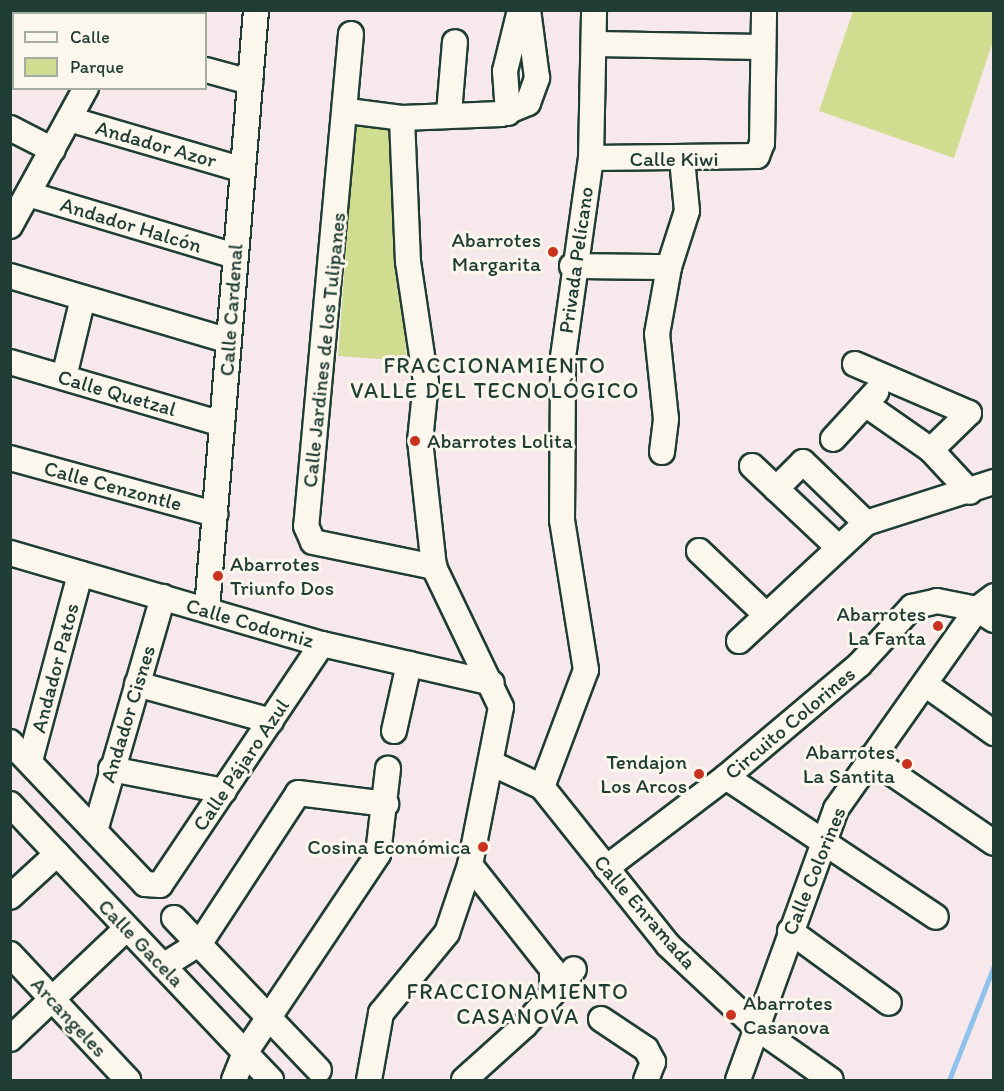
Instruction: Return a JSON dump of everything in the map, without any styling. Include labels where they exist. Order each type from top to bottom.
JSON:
[{"type":"street","name":"Calle Cardenal","points":[[207,609],[256,10]]},
{"type":"street","points":[[508,113],[505,71],[520,10]]},
{"type":"street","points":[[348,111],[402,118],[449,113],[508,113],[528,103],[537,78],[528,10]]},
{"type":"street","name":"Privada Pelícano","points":[[542,787],[586,670],[562,520],[562,357],[572,266],[591,158],[594,10]]},
{"type":"street","points":[[594,44],[762,46],[764,10]]},
{"type":"street","name":"Calle Jardines de los Tulipanes","points":[[351,34],[348,111],[306,526],[313,542],[434,567]]},
{"type":"street","points":[[449,113],[455,42]]},
{"type":"street","name":"Calle Kiwi","points":[[591,158],[682,159],[757,156],[762,143],[762,46]]},
{"type":"street","points":[[207,70],[250,82]]},
{"type":"street","points":[[11,224],[85,90]]},
{"type":"street","points":[[369,1080],[381,1013],[447,933],[470,865],[494,764],[501,707],[492,683],[434,567],[420,441],[426,382],[408,262],[402,118]]},
{"type":"street","name":"Andador Azor","points":[[69,119],[243,170]]},
{"type":"street","points":[[10,128],[53,150]]},
{"type":"street","points":[[662,452],[666,419],[657,334],[669,267],[687,211],[682,159]]},
{"type":"street","name":"Andador Halcón","points":[[28,194],[235,256]]},
{"type":"street","points":[[572,266],[669,267]]},
{"type":"street","points":[[10,276],[229,341]]},
{"type":"street","points":[[64,377],[83,298]]},
{"type":"street","name":"Calle Quetzal","points":[[10,362],[222,424]]},
{"type":"street","points":[[855,364],[969,413],[931,450]]},
{"type":"street","points":[[833,439],[889,377]]},
{"type":"street","points":[[865,404],[931,450],[970,492]]},
{"type":"street","name":"Calle Cenzontle","points":[[10,458],[215,514]]},
{"type":"street","points":[[776,489],[803,462],[866,523]]},
{"type":"street","points":[[752,466],[837,546]]},
{"type":"street","points":[[739,641],[764,613],[837,546],[866,523],[970,492],[993,482]]},
{"type":"street","points":[[699,551],[764,613]]},
{"type":"street","name":"Calle Codorniz","points":[[10,553],[322,644],[492,683]]},
{"type":"street","name":"Andador Patos","points":[[30,761],[80,574]]},
{"type":"street","name":"Andador Cisnes","points":[[94,831],[163,597]]},
{"type":"street","name":"Circuito Colorines","points":[[606,868],[726,777],[859,665],[912,607],[938,601],[988,608]]},
{"type":"street","name":"Calle Colorines","points":[[738,1080],[790,931],[836,810],[870,758],[925,684],[988,608]]},
{"type":"street","name":"Calle Pájaro Azul","points":[[160,885],[322,644]]},
{"type":"street","points":[[394,731],[409,664]]},
{"type":"street","points":[[137,684],[271,721]]},
{"type":"street","points":[[925,684],[993,733]]},
{"type":"street","name":"Calle Gacela","points":[[10,742],[145,884],[160,885]]},
{"type":"street","points":[[870,758],[993,843]]},
{"type":"street","name":"Calle Enramada","points":[[494,764],[542,787],[668,945],[757,1028],[831,1080]]},
{"type":"street","points":[[111,769],[224,791]]},
{"type":"street","points":[[234,1080],[245,1053],[378,854],[386,804],[388,769]]},
{"type":"street","points":[[726,777],[824,840],[936,917]]},
{"type":"street","points":[[163,966],[200,943],[297,793],[386,804]]},
{"type":"street","name":"Calle Gacela","points":[[10,804],[271,1080]]},
{"type":"street","points":[[10,897],[57,854]]},
{"type":"street","points":[[470,865],[552,969],[552,988]]},
{"type":"street","points":[[174,918],[319,1070]]},
{"type":"street","points":[[10,1040],[126,929]]},
{"type":"street","points":[[790,931],[889,1003]]},
{"type":"street","name":"Arcangeles","points":[[10,954],[128,1080]]},
{"type":"street","points":[[464,1080],[525,1025],[552,988],[574,969]]},
{"type":"street","points":[[601,1019],[646,1049],[649,1071]]},
{"type":"green space","points":[[853,11],[993,11],[993,41],[954,158],[819,111]]},
{"type":"green space","points":[[356,119],[393,123],[394,225],[407,361],[338,356]]},
{"type":"waterway","points":[[949,1080],[994,966]]},
{"type":"place","name":"Abarrotes Margarita","points":[[553,252]]},
{"type":"place","name":"Abarrotes Lolita","points":[[415,441]]},
{"type":"place","name":"Abarrotes Triunfo Dos","points":[[218,576]]},
{"type":"place","name":"Abarrotes La Fanta","points":[[938,626]]},
{"type":"place","name":"Abarrotes La Santita","points":[[907,764]]},
{"type":"place","name":"Tendajon Los Arcos","points":[[699,774]]},
{"type":"place","name":"Cosina Económica","points":[[483,847]]},
{"type":"place","name":"Abarrotes Casanova","points":[[731,1015]]},
{"type":"district","name":"FRACCIONAMIENTO VALLE DEL TECNOLÓGICO","points":[[495,378]]},
{"type":"district","name":"FRACCIONAMIENTO CASANOVA","points":[[518,1004]]}]
